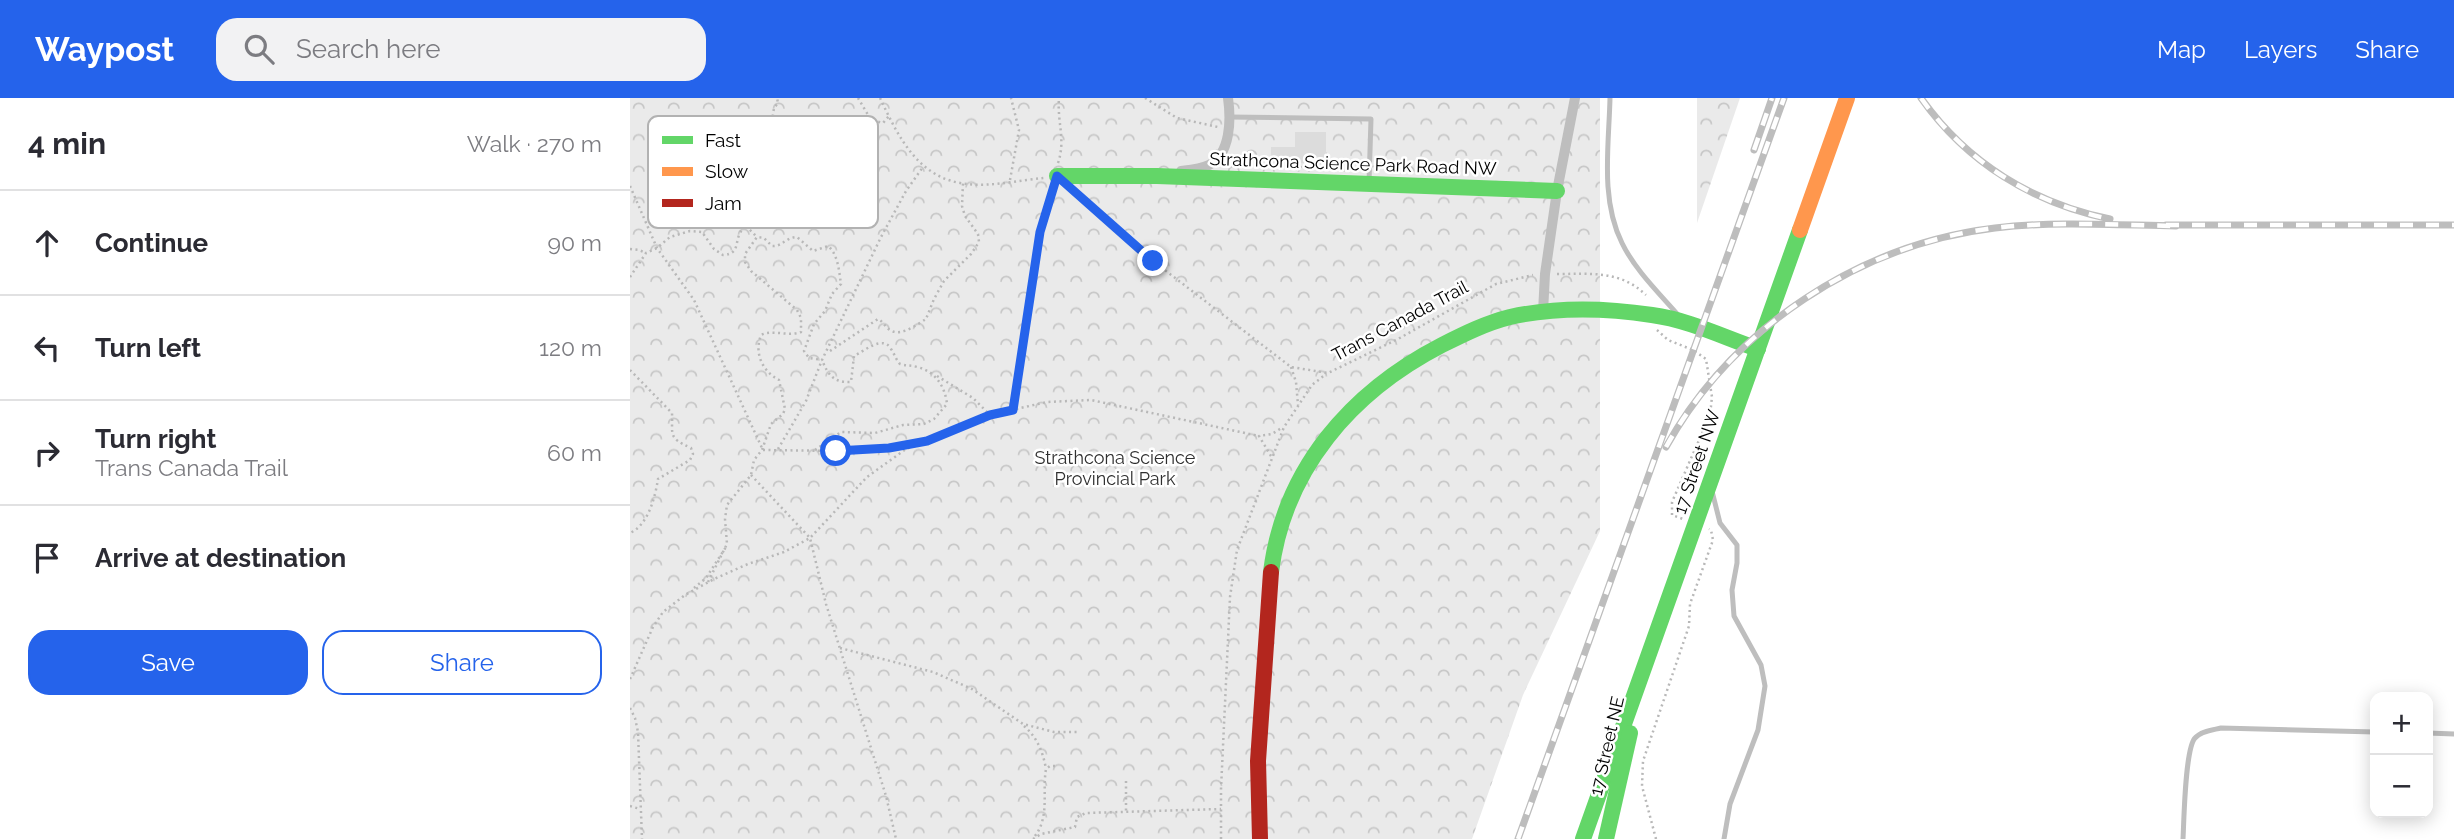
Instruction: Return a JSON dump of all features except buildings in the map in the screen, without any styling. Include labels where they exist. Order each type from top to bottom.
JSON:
[{"type":"street","name":"Strathcona Science Park Road NW","points":[[1147,176],[1210,165],[1220,155],[1229,123],[1228,98]]},
{"type":"street","points":[[1543,312],[1545,274],[1557,191],[1575,98]]},
{"type":"street","name":"17 Street NW","points":[[1584,839],[1847,98]]},
{"type":"street","name":"Strathcona Science Park Road NW","points":[[1057,176],[1147,176],[1557,191]]},
{"type":"street","points":[[1260,839],[1256,778],[1271,566],[1284,513],[1298,480],[1338,421],[1363,396],[1434,348],[1481,326],[1513,316],[1543,312],[1654,315],[1683,321],[1758,349]]},
{"type":"street","name":"17 Street NE","points":[[1606,839],[1647,663]]},
{"type":"lane","points":[[1611,98],[1608,184],[1611,213],[1622,244],[1683,321]]},
{"type":"lane","points":[[1229,123],[1371,118],[1369,184]]},
{"type":"lane","points":[[1710,481],[1720,523],[1737,545],[1732,590],[1734,616],[1761,665],[1765,686],[1758,730],[1730,804],[1724,839]]},
{"type":"lane","points":[[2183,839],[2189,752],[2195,738],[2205,731],[2221,728],[2370,732]]},
{"type":"lane","points":[[2433,733],[2454,734]]},
{"type":"path","points":[[773,116],[778,103],[777,98]]},
{"type":"path","points":[[858,98],[869,116]]},
{"type":"path","points":[[880,98],[906,146],[923,167],[943,179],[963,183],[1057,176]]},
{"type":"path","points":[[1010,181],[1019,130],[1011,98]]},
{"type":"path","points":[[1013,410],[1040,232],[1063,147],[1058,114],[1059,98]]},
{"type":"path","points":[[1145,98],[1177,118],[1229,123]]},
{"type":"path","points":[[878,122],[883,123],[889,116]]},
{"type":"path","points":[[828,353],[881,237],[906,191],[923,167]]},
{"type":"path","name":"Trans Canada Trail","points":[[1057,176],[1153,261],[1291,367],[1328,373],[1398,339],[1496,284],[1536,274]]},
{"type":"path","points":[[778,449],[806,401],[822,360],[828,353],[852,334],[863,331],[878,319],[891,331],[897,332],[926,319],[938,290],[979,242],[978,234],[965,216],[962,205],[963,183]]},
{"type":"path","points":[[630,186],[648,227]]},
{"type":"path","points":[[648,228],[657,248],[694,300],[762,450]]},
{"type":"path","points":[[630,277],[646,253],[670,237],[697,231],[706,236],[718,253],[727,255],[735,250],[744,228]]},
{"type":"path","points":[[748,228],[772,246],[780,246],[797,237],[813,251],[828,246],[832,249],[838,261],[837,271],[841,284],[814,324],[804,351],[809,358],[822,360]]},
{"type":"path","points":[[707,583],[725,552],[728,541],[725,519],[727,505],[751,475],[754,460],[762,450],[771,424],[785,409],[779,380],[766,372],[760,360],[758,341],[764,332],[801,332],[800,318],[793,306],[784,301],[747,266],[745,254],[757,237]]},
{"type":"path","points":[[630,249],[646,253]]},
{"type":"path","points":[[1551,274],[1620,277],[1647,296]]},
{"type":"path","points":[[1654,325],[1661,336],[1703,356],[1709,365],[1712,406],[1672,502],[1672,514],[1680,518]]},
{"type":"path","points":[[822,360],[831,377],[851,382],[854,356],[872,345],[883,343],[889,345],[900,364],[934,374],[973,398],[990,415]]},
{"type":"path","points":[[1291,367],[1296,382],[1298,405]]},
{"type":"path","points":[[630,370],[672,414],[671,431],[678,442],[691,448],[693,454],[690,460],[659,480],[655,498],[646,516],[637,529],[630,533]]},
{"type":"path","points":[[1222,839],[1233,569],[1237,550],[1284,427],[1312,385],[1328,373]]},
{"type":"path","points":[[815,450],[841,432],[875,433],[903,425],[924,424],[934,419],[947,404],[946,396],[934,374]]},
{"type":"path","points":[[693,590],[748,564],[784,552],[810,538],[867,477],[906,449],[990,415],[1047,402],[1091,400],[1259,436],[1272,434],[1284,427]]},
{"type":"path","points":[[1259,436],[1271,456]]},
{"type":"path","points":[[762,450],[889,448],[927,441]]},
{"type":"path","points":[[751,475],[810,538],[826,604],[886,796],[896,839]]},
{"type":"path","points":[[1656,839],[1642,786],[1642,768],[1689,626],[1690,604],[1713,540],[1712,530]]},
{"type":"path","points":[[630,679],[663,612],[706,578],[726,547]]},
{"type":"path","points":[[840,648],[941,676],[972,689],[1031,732],[1039,746],[1046,769],[1044,813],[1041,828],[1033,839]]},
{"type":"path","points":[[630,708],[638,732],[642,839]]},
{"type":"path","points":[[630,722],[635,718]]},
{"type":"path","points":[[1021,724],[1055,732],[1078,732]]},
{"type":"path","points":[[1046,769],[1058,766]]},
{"type":"path","points":[[1126,781],[1126,812]]},
{"type":"path","points":[[630,806],[640,809]]},
{"type":"path","points":[[1033,839],[1041,834],[1075,827],[1075,820],[1081,814],[1222,809]]},
{"type":"green space","name":"Strathcona Science Provincial Park","points":[[630,98],[1600,98],[1600,531],[1523,695],[1472,839],[630,839]]},
{"type":"green space","points":[[1697,98],[1740,98],[1697,223]]},
{"type":"railway","points":[[1754,150],[1772,98]]},
{"type":"railway","points":[[1518,839],[1784,98]]},
{"type":"railway","points":[[1921,98],[1959,142],[2004,177],[2054,202],[2110,219]]},
{"type":"railway","points":[[1666,447],[1694,404],[1726,365],[1764,330],[1805,299],[1849,273],[1896,252],[1945,237],[1995,228],[2085,224],[2176,226]]},
{"type":"railway","points":[[2166,225],[2454,225]]},
{"type":"traffic: fast","points":[[1057,176],[1157,176],[1557,191]]},
{"type":"traffic: fast","points":[[1583,839],[1800,230]]},
{"type":"traffic: fast","points":[[1271,572],[1278,535],[1290,500],[1307,467],[1327,438],[1351,410],[1379,386],[1409,364],[1467,333],[1501,319],[1527,314],[1599,310],[1666,317],[1758,349]]},
{"type":"traffic: fast","points":[[1606,839],[1630,733]]},
{"type":"traffic: slow","points":[[1800,230],[1847,98]]},
{"type":"traffic: jam","points":[[1260,839],[1258,761],[1271,572]]},
{"type":"route","points":[[836,451],[889,448],[927,441],[990,415],[1013,410],[1040,232],[1057,176],[1153,261]]}]
